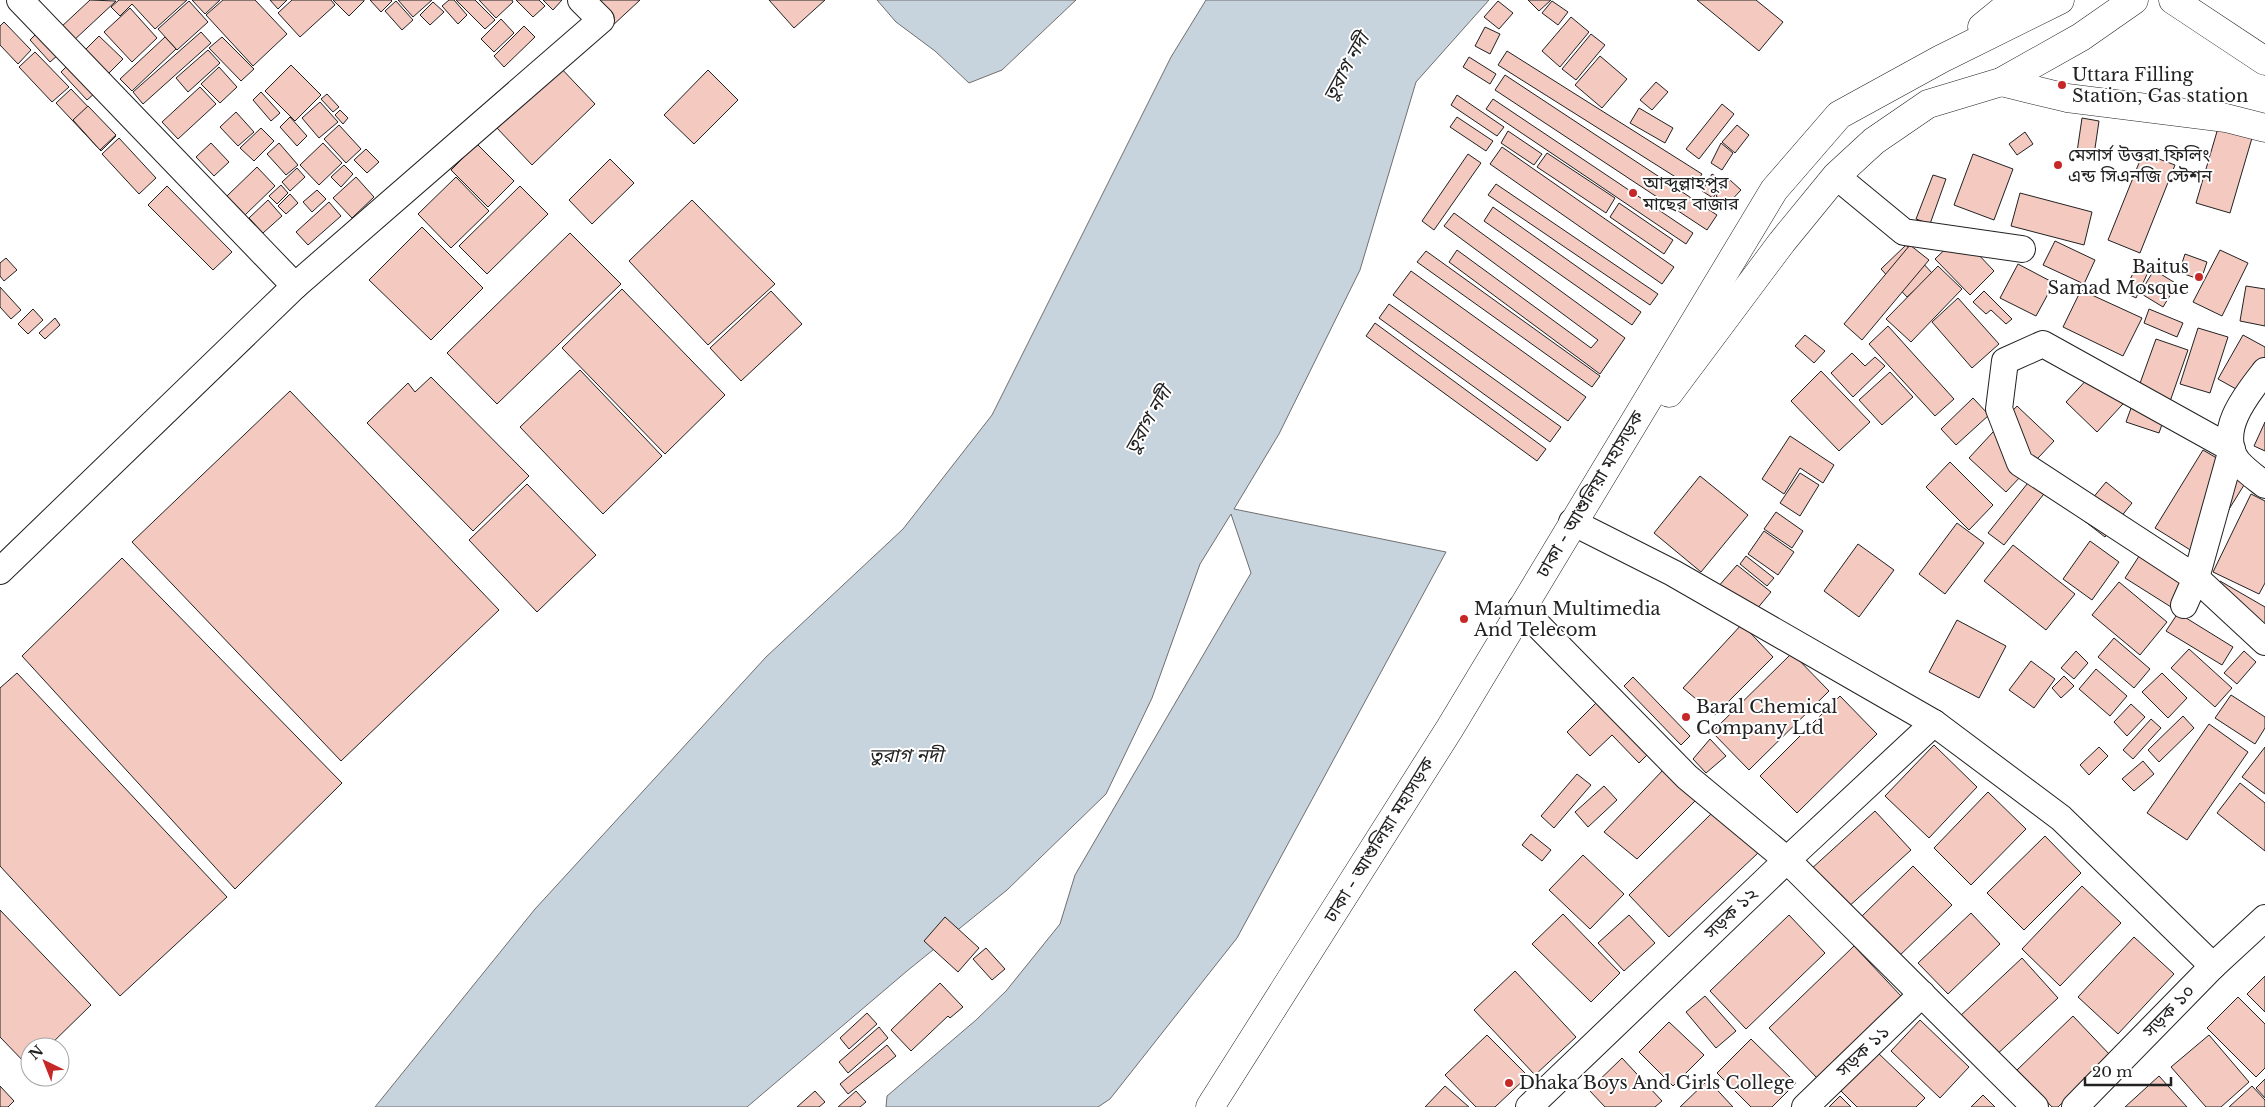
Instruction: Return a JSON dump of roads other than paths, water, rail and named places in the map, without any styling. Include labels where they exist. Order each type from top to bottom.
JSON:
[{"type":"highway","name":"ঢাকা - আশুলিয়া মহাসড়ক","points":[[1941,59],[2015,0]]},
{"type":"highway","name":"ঢাকা - আশুলিয়া মহাসড়ক","points":[[1210,1107],[1450,728],[1572,522],[1774,190],[1839,115],[1941,59],[2060,0]]},
{"type":"highway","points":[[1572,522],[1782,242],[1836,176],[1874,140],[1928,104],[2001,82],[2081,37],[2134,0]]},
{"type":"highway","points":[[2173,0],[2265,61]]},
{"type":"highway","points":[[2001,82],[2067,98],[2226,118],[2265,128]]},
{"type":"street","points":[[20,0],[295,286]]},
{"type":"street","points":[[0,571],[295,286],[601,20],[580,0]]},
{"type":"street","points":[[1836,176],[1904,232],[2022,249]]},
{"type":"street","points":[[2232,449],[2043,344],[2005,361],[1999,408],[2020,463],[2196,578],[2265,642]]},
{"type":"street","points":[[2265,371],[2242,403],[2230,428],[2232,449],[2237,461],[2265,485]]},
{"type":"street","points":[[2184,605],[2196,578],[2232,449]]},
{"type":"street","points":[[1572,522],[1674,573],[1934,722],[2061,818],[2213,966]]},
{"type":"street","points":[[1521,608],[1687,777],[1787,860],[2035,1107]]},
{"type":"street","name":"সড়ক ১২","points":[[1529,1107],[1934,722]]},
{"type":"street","name":"সড়ক ১০","points":[[2075,1107],[2213,966],[2265,918]]},
{"type":"street","name":"সড়ক ১১","points":[[1805,1107],[1922,994]]},
{"type":"water","points":[[877,0],[1076,0],[1002,70],[969,83],[935,51],[896,22]]},
{"type":"water","name":"তুরাগ নদী","points":[[1206,0],[1489,0],[1416,82],[1360,270],[1279,434],[1234,509],[1446,552],[1237,938],[1110,1099],[1098,1107],[886,1107],[887,1096],[976,1020],[1006,991],[1060,924],[1075,875],[1251,573],[1231,514],[1200,564],[1152,698],[1106,794],[1007,890],[907,971],[747,1107],[375,1107],[535,909],[766,657],[903,529],[992,415],[1171,57]]},
{"type":"place","name":"Uttara Filling Station, Gas station","points":[[2062,85]]},
{"type":"place","name":"মেসার্স উত্তরা ফিলিং এন্ড সিএনজি স্টেশন","points":[[2058,165]]},
{"type":"place","name":"আব্দুল্লাহপুর মাছের বাজার","points":[[1633,193]]},
{"type":"place","name":"Baitus Samad Mosque","points":[[2199,277]]},
{"type":"place","name":"Mamun Multimedia And Telecom","points":[[1464,619]]},
{"type":"place","name":"Baral Chemical Company Ltd","points":[[1686,717]]},
{"type":"place","name":"Dhaka Boys And Girls College","points":[[1509,1083]]}]
